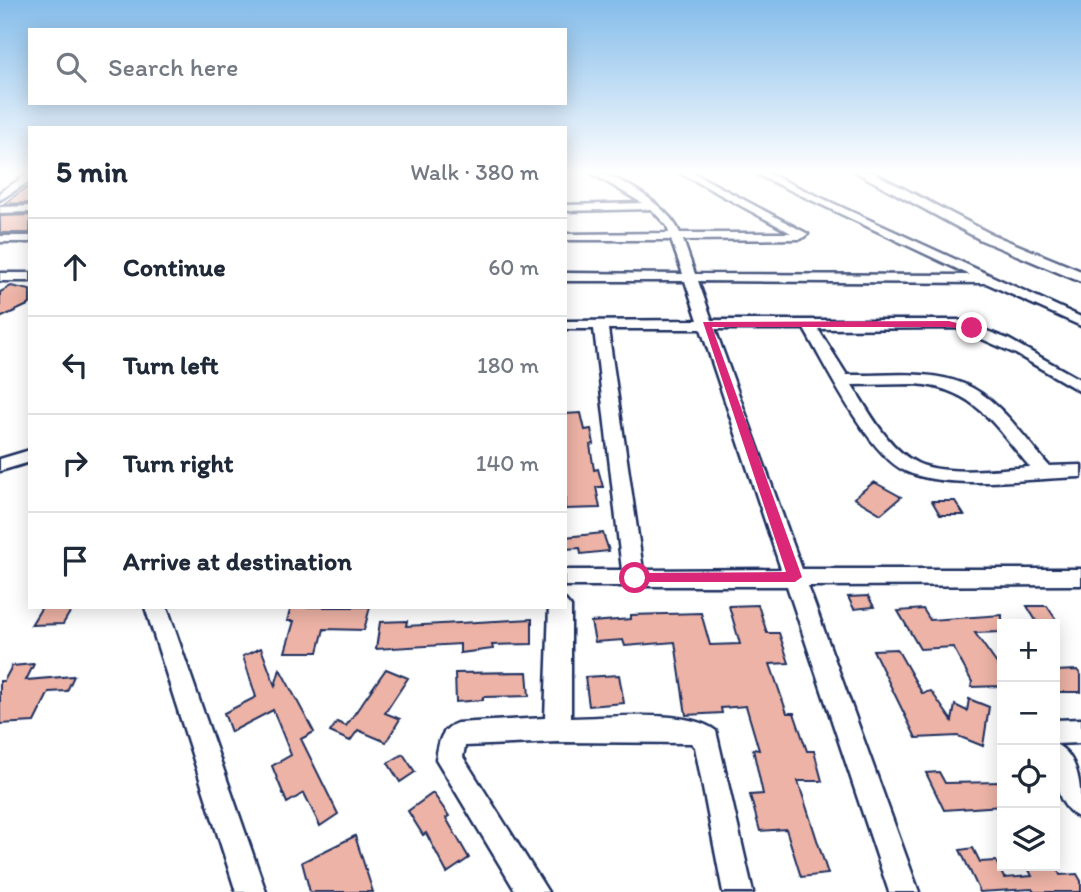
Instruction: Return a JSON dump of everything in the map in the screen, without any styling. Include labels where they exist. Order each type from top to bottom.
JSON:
[{"type":"street","points":[[661,214],[672,225],[691,276],[904,892]]},
{"type":"street","points":[[567,237],[793,237],[802,234],[763,214]]},
{"type":"street","points":[[847,214],[1081,322]]},
{"type":"street","points":[[941,214],[986,237],[1081,277]]},
{"type":"street","points":[[0,239],[28,239]]},
{"type":"street","points":[[0,277],[28,277]]},
{"type":"street","points":[[567,277],[988,279]]},
{"type":"street","points":[[600,324],[635,578]]},
{"type":"street","points":[[567,325],[964,326],[1065,376],[1081,387]]},
{"type":"street","points":[[809,325],[883,443],[896,458],[909,467],[943,474],[1081,471]]},
{"type":"street","points":[[844,380],[914,381],[958,388],[981,403],[1043,471]]},
{"type":"street","points":[[0,465],[28,457]]},
{"type":"street","points":[[567,578],[1081,577]]},
{"type":"street","points":[[157,609],[251,892]]},
{"type":"street","points":[[558,730],[559,609]]},
{"type":"street","points":[[533,892],[449,759],[449,751],[457,735],[558,730],[677,729],[697,732],[707,740],[738,892]]},
{"type":"street","points":[[1060,732],[1081,731]]},
{"type":"street","points":[[1060,766],[1081,804]]},
{"type":"building","points":[[28,215],[28,233],[0,233],[0,216]]},
{"type":"building","points":[[11,286],[28,290],[28,305],[0,318],[0,292]]},
{"type":"building","points":[[581,413],[585,430],[591,429],[594,444],[590,445],[594,470],[598,469],[603,487],[596,487],[600,508],[567,509],[567,414]]},
{"type":"building","points":[[874,482],[901,497],[881,514],[854,498]]},
{"type":"building","points":[[932,501],[955,501],[964,515],[940,515]]},
{"type":"building","points":[[603,533],[609,551],[581,554],[580,548],[567,549],[567,537]]},
{"type":"building","points":[[868,596],[874,607],[854,609],[848,597]]},
{"type":"building","points":[[758,605],[767,633],[779,633],[789,663],[770,664],[787,713],[794,713],[807,751],[814,751],[822,781],[798,781],[828,874],[801,877],[786,829],[760,831],[750,795],[763,794],[753,749],[759,750],[746,706],[721,708],[722,713],[686,715],[675,642],[625,646],[623,640],[595,642],[591,622],[631,619],[631,615],[701,613],[710,645],[740,644],[729,606]]},
{"type":"building","points":[[1027,606],[1047,606],[1056,619],[1035,619]]},
{"type":"building","points":[[41,609],[72,609],[63,624],[31,625]]},
{"type":"building","points":[[290,609],[369,609],[364,630],[324,629],[318,652],[285,652],[294,621],[287,621]]},
{"type":"building","points":[[923,609],[930,620],[1002,615],[1002,619],[997,619],[997,632],[975,633],[997,664],[997,686],[971,687],[972,682],[953,647],[920,649],[898,611]]},
{"type":"building","points":[[532,619],[532,644],[492,645],[493,649],[460,653],[460,644],[376,649],[380,622],[407,621],[406,626]]},
{"type":"building","points":[[261,648],[275,686],[280,669],[314,732],[301,739],[338,814],[320,826],[304,793],[287,803],[272,766],[291,755],[273,710],[231,732],[224,713],[256,697],[243,656]]},
{"type":"building","points":[[897,649],[922,693],[931,691],[952,721],[955,705],[967,711],[969,699],[989,707],[983,746],[958,736],[916,738],[873,650]]},
{"type":"building","points":[[34,664],[26,680],[74,676],[67,691],[49,692],[34,722],[0,724],[0,681],[4,681],[12,666]]},
{"type":"building","points":[[386,669],[408,678],[385,713],[400,719],[386,742],[358,730],[350,741],[330,732],[337,722],[346,726]]},
{"type":"building","points":[[1077,670],[1081,675],[1081,692],[1060,692],[1060,671]]},
{"type":"building","points":[[527,672],[529,696],[483,697],[483,700],[456,702],[455,673]]},
{"type":"building","points":[[619,675],[624,703],[589,706],[585,677]]},
{"type":"building","points":[[403,754],[415,772],[400,782],[388,763]]},
{"type":"building","points":[[939,772],[945,783],[997,782],[997,806],[944,810],[926,773]]},
{"type":"building","points":[[433,793],[449,816],[446,818],[469,858],[447,873],[426,833],[423,835],[408,811]]},
{"type":"building","points":[[355,836],[373,892],[310,892],[302,862]]},
{"type":"building","points":[[973,848],[980,862],[996,861],[997,871],[1001,871],[1004,878],[1032,876],[1030,871],[1077,874],[1081,881],[1081,892],[1034,892],[1032,889],[980,892],[960,850]]},
{"type":"route","points":[[635,578],[795,577],[706,324],[958,324],[972,328]]}]
